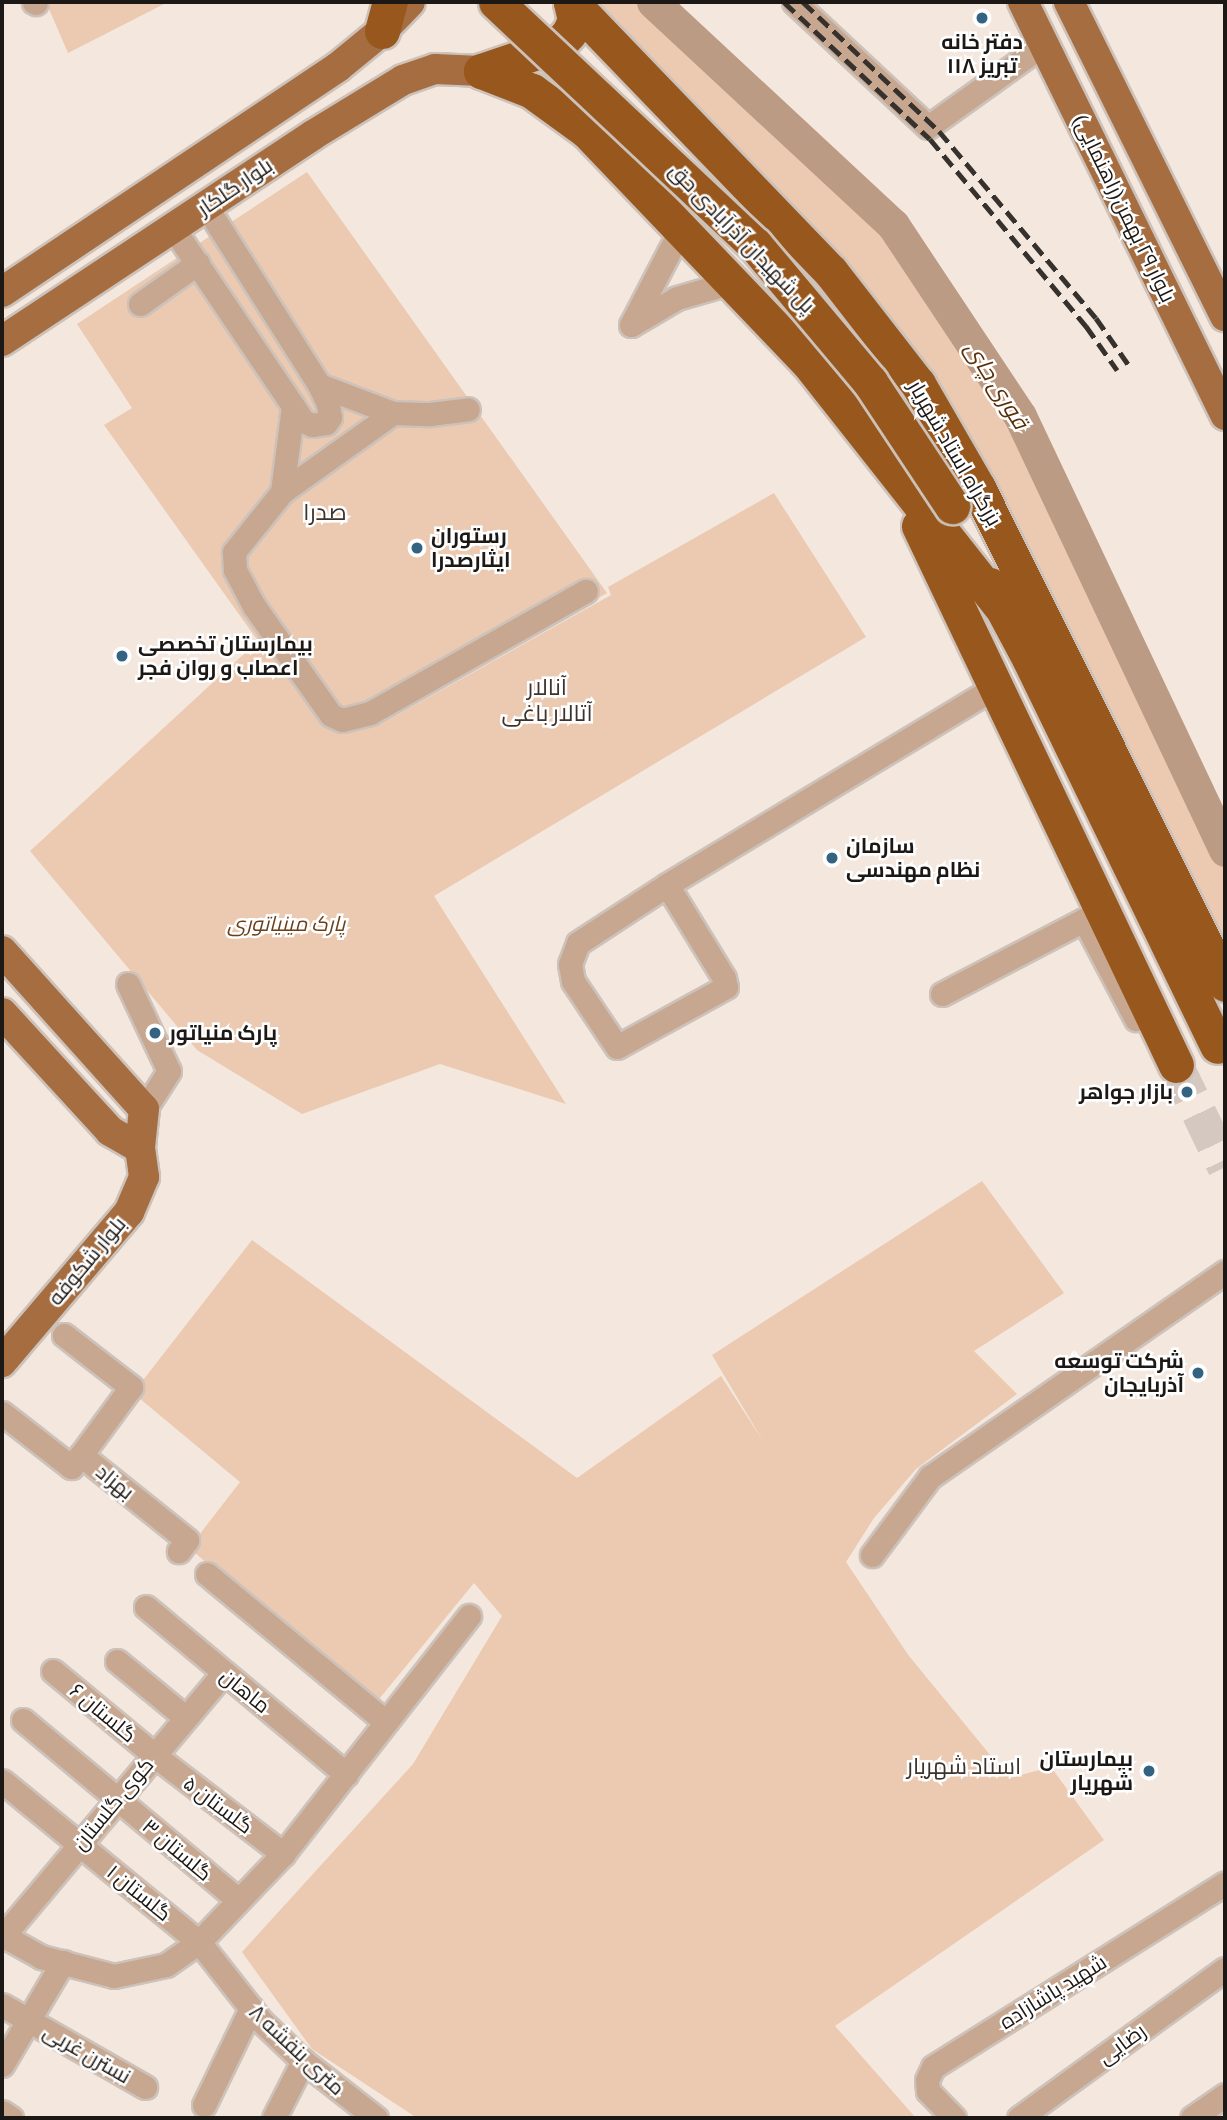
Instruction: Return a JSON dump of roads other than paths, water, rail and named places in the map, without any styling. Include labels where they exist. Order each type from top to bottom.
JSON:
[{"type":"highway","name":"پل شهیدان آذرآبادی حق","points":[[496,2],[755,245],[862,372],[952,506]]},
{"type":"highway","name":"بزرگراه استاد شهریار","points":[[571,2],[831,272],[918,384],[978,488],[1225,984]]},
{"type":"highway","points":[[481,71],[558,44],[569,33],[575,20],[571,2]]},
{"type":"highway","points":[[481,71],[508,79],[532,91],[587,131],[807,360],[1000,606]]},
{"type":"highway","points":[[587,131],[582,107],[588,93],[599,81],[612,74],[628,72],[643,75]]},
{"type":"highway","points":[[895,475],[994,688],[1093,915],[1171,1071]]},
{"type":"highway","name":"بزرگراه استاد شهریار","points":[[952,506],[1217,1046]]},
{"type":"main road","name":"بلوار گلکار","points":[[2,292],[338,67],[386,16],[410,2]]},
{"type":"main road","name":"بلوار ٢٩ بهمن(راهنمایی)","points":[[1023,2],[1225,415]]},
{"type":"main road","name":"بلوار ٢٩ بهمن(راهنمایی)","points":[[1069,2],[1224,310]]},
{"type":"main road","name":"بلوار گلکار","points":[[2,341],[403,80],[435,69],[481,71]]},
{"type":"main road","points":[[1102,164],[1140,145]]},
{"type":"main road","points":[[2,951],[144,1110]]},
{"type":"main road","points":[[2,1013],[110,1132],[140,1148]]},
{"type":"main road","name":"بلوار شکوفه","points":[[2,1363],[129,1212],[144,1177],[140,1148],[144,1110]]},
{"type":"street","points":[[794,2],[928,127],[1044,44]]},
{"type":"street","points":[[173,228],[303,421],[312,425],[326,423],[330,417],[328,404],[319,385],[206,206]]},
{"type":"street","points":[[681,229],[631,325],[677,298],[732,282]]},
{"type":"street","points":[[140,304],[198,263]]},
{"type":"street","points":[[319,385],[393,414],[430,414],[468,409]]},
{"type":"street","points":[[282,492],[293,406]]},
{"type":"street","points":[[393,414],[282,492],[234,552],[235,570],[254,606],[331,715],[342,720],[370,713],[586,591]]},
{"type":"street","points":[[667,885],[724,978],[726,987],[617,1047],[573,981],[570,964],[578,943],[667,885],[994,688]]},
{"type":"street","points":[[942,994],[1093,915]]},
{"type":"street","points":[[128,984],[169,1071],[144,1110]]},
{"type":"street","points":[[873,1555],[930,1477],[1225,1272]]},
{"type":"street","points":[[64,1335],[131,1387],[81,1455]]},
{"type":"street","name":"بهزاد","points":[[2,1413],[71,1467],[81,1455],[187,1540],[179,1551]]},
{"type":"street","points":[[207,1574],[386,1722]]},
{"type":"street","name":"ماهان","points":[[146,1607],[346,1774]]},
{"type":"street","points":[[2,1935],[41,1956],[114,1976],[166,1965],[199,1941],[283,1854],[469,1616]]},
{"type":"street","points":[[117,1661],[186,1718]]},
{"type":"street","name":"گلستان ۶","points":[[53,1671],[154,1755]]},
{"type":"street","name":"کوی گلستان","points":[[2,1935],[223,1674]]},
{"type":"street","name":"گلستان ۳","points":[[23,1720],[238,1900]]},
{"type":"street","name":"گلستان ۵","points":[[154,1755],[283,1854]]},
{"type":"street","name":"گلستان ۱","points":[[2,1781],[199,1941]]},
{"type":"street","name":"شهید پاشازاده","points":[[954,2118],[928,2091],[927,2080],[933,2067],[1221,1894]]},
{"type":"street","name":"۸ متری بنفشه","points":[[199,1941],[251,2008],[303,2061],[376,2118]]},
{"type":"street","points":[[2,2065],[63,1962]]},
{"type":"street","name":"رضایی","points":[[1019,2118],[1225,1969]]},
{"type":"street","name":"نسترن غربی","points":[[2,2005],[145,2087]]},
{"type":"street","points":[[204,2105],[251,2008]]},
{"type":"street","points":[[274,2118],[303,2061]]},
{"type":"street","points":[[1192,2118],[1225,2095]]},
{"type":"street","points":[[2,2112],[11,2118]]},
{"type":"waterway","name":"قوری چای","points":[[653,2],[893,225],[1020,416],[1225,850]]},
{"type":"tunnel","points":[[1176,1065],[1225,1167]]},
{"type":"railway","points":[[784,2],[930,139],[1086,326],[1117,370]]},
{"type":"railway","points":[[803,2],[939,131],[1096,318],[1128,364]]},
{"type":"place","name":"دفتر خانه ۱۱۸ تبریز","points":[[982,18]]},
{"type":"place","name":"رستوران ایثارصدرا","points":[[417,548]]},
{"type":"place","name":"بیمارستان تخصصی اعصاب و روان فجر","points":[[122,656]]},
{"type":"place","name":"سازمان نظام مهندسی","points":[[832,858]]},
{"type":"place","name":"پارک منیاتور","points":[[155,1033]]},
{"type":"place","name":"بازار جواهر","points":[[1187,1092]]},
{"type":"place","name":"شرکت توسعه آذربایجان","points":[[1198,1373]]},
{"type":"place","name":"بیمارستان شهریار","points":[[1149,1771]]},
{"type":"district","name":"صدرا","points":[[325,512]]},
{"type":"district","name":"آنالار آتالار باغی","points":[[547,700]]},
{"type":"district","name":"استاد شهریار","points":[[964,1766]]},
{"type":"park label","name":"پارک مینیاتوری","points":[[286,924]]}]
